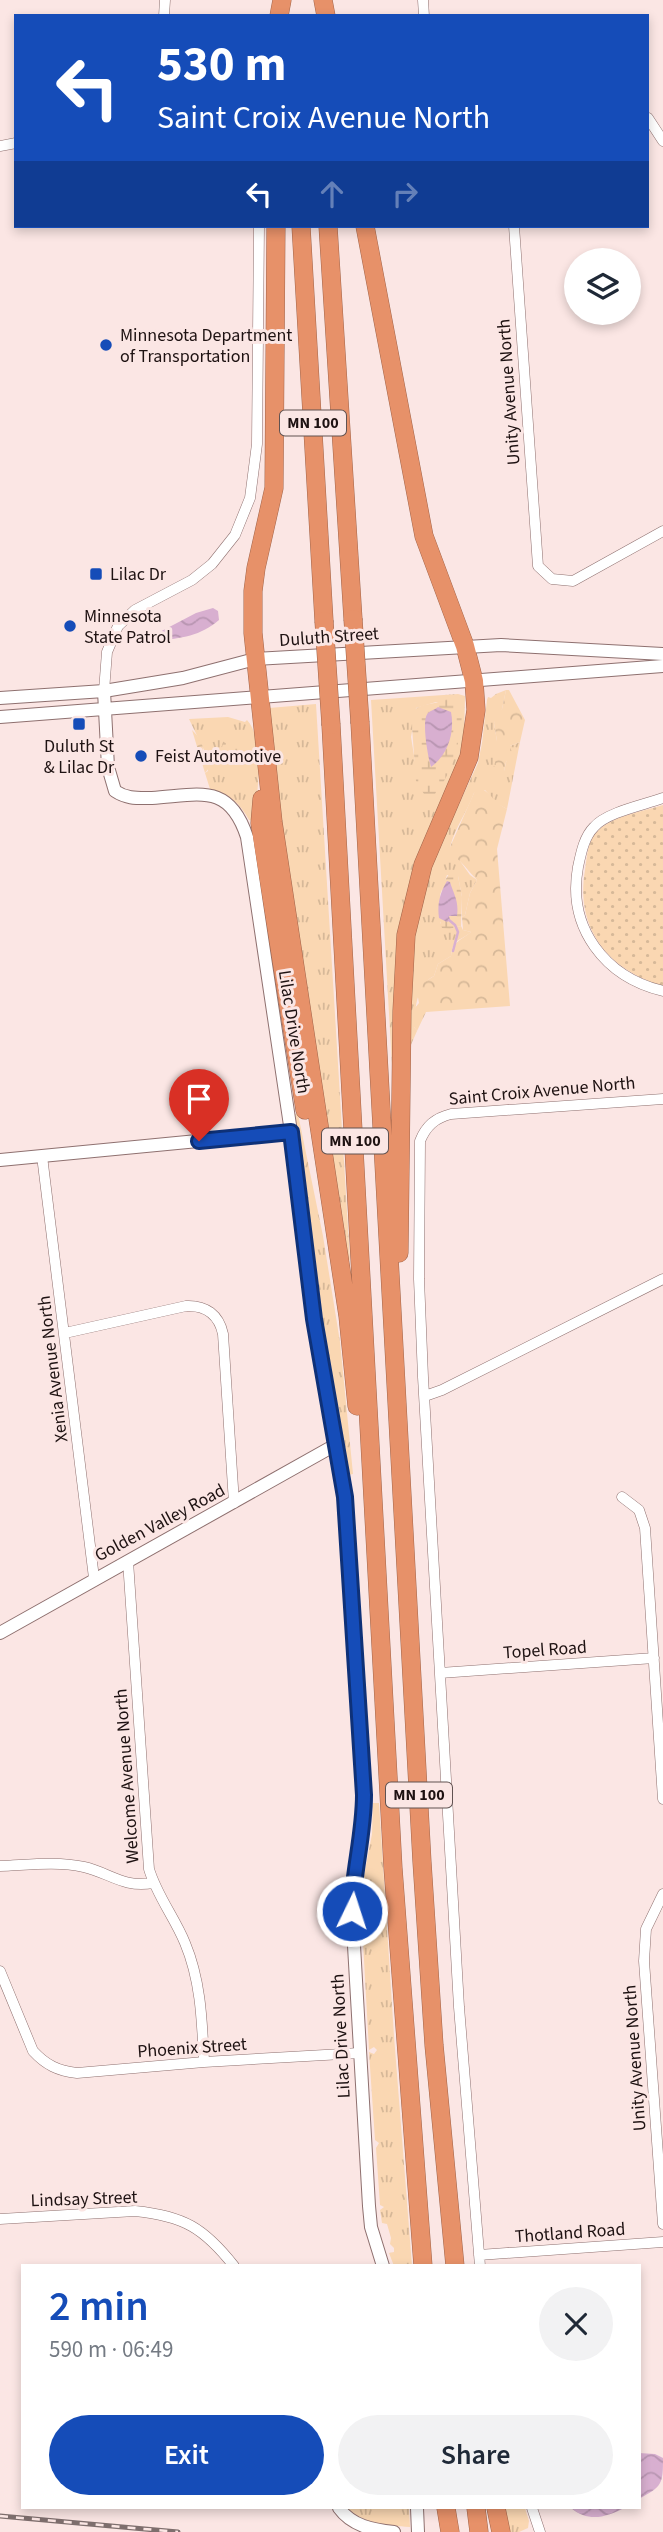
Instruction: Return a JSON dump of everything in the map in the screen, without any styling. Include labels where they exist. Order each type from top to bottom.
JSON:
[{"type":"highway","points":[[276,228],[274,488],[253,591],[255,659],[278,861],[341,1270],[352,1352],[361,1461],[376,1556]]},
{"type":"highway","name":"MN 100","points":[[301,228],[348,1001],[393,1868],[423,2264]]},
{"type":"highway","name":"MN 100","points":[[328,228],[360,723],[434,2045],[455,2264]]},
{"type":"highway","points":[[365,228],[424,536],[465,646],[474,681],[476,710],[469,757],[423,864],[406,935],[402,1011],[400,1241],[393,1323]]},
{"type":"highway","points":[[439,2532],[441,2509]]},
{"type":"highway","points":[[446,2509],[450,2532]]},
{"type":"highway","points":[[476,2509],[479,2532]]},
{"type":"highway","points":[[496,2509],[501,2532]]},
{"type":"street","points":[[649,120],[663,141]]},
{"type":"street","name":"Lilac Drive North","points":[[259,228],[257,444],[250,498],[235,536],[212,564],[192,580],[135,610],[118,626],[107,652],[104,691],[108,767],[115,791],[128,798],[212,796],[233,807],[247,837],[291,1132],[314,1319],[337,1444],[347,1523],[364,1795],[363,1832],[355,1871],[352,1911],[371,2227],[382,2264]]},
{"type":"street","name":"Unity Avenue North","points":[[514,228],[535,556],[538,566],[545,574],[562,582],[573,581],[663,531]]},
{"type":"street","name":"Duluth Street","points":[[0,698],[104,691],[183,678],[255,659],[513,645],[663,654]]},
{"type":"street","points":[[0,717],[663,666]]},
{"type":"street","points":[[663,798],[610,816],[595,825],[587,837],[580,859],[577,895],[582,923],[602,956],[628,979],[663,991]]},
{"type":"street","name":"Saint Croix Avenue North","points":[[425,1396],[419,1279],[419,1164],[421,1141],[428,1127],[435,1120],[451,1114],[663,1099]]},
{"type":"street","points":[[0,1160],[291,1132]]},
{"type":"street","name":"Xenia Avenue North","points":[[42,1156],[94,1578]]},
{"type":"street","points":[[479,2261],[457,1981],[425,1396],[442,1390],[663,1279]]},
{"type":"street","points":[[65,1333],[186,1306],[197,1306],[215,1315],[223,1334],[234,1503]]},
{"type":"street","name":"Golden Valley Road","points":[[0,1633],[337,1444]]},
{"type":"street","points":[[622,1497],[639,1510],[645,1528],[663,1799]]},
{"type":"street","name":"Welcome Avenue North","points":[[128,1561],[147,1849],[153,1883],[176,1922],[193,1963],[201,2001],[204,2062]]},
{"type":"street","name":"Topel Road","points":[[440,1673],[654,1658]]},
{"type":"street","points":[[0,1866],[62,1864],[87,1868],[129,1885],[153,1883]]},
{"type":"street","name":"Unity Avenue North","points":[[663,1894],[646,1929],[644,1961],[663,2224]]},
{"type":"street","name":"Phoenix Street","points":[[0,1971],[33,2051],[52,2067],[77,2073],[360,2053]]},
{"type":"street","name":"Lindsay Street","points":[[0,2219],[135,2211],[177,2217],[212,2240],[232,2264]]},
{"type":"street","name":"Thotland Road","points":[[479,2261],[663,2242]]},
{"type":"street","points":[[340,2509],[354,2522],[365,2527],[394,2532]]},
{"type":"street","points":[[417,2509],[418,2532]]},
{"type":"street","points":[[532,2509],[540,2532]]},
{"type":"green space","points":[[506,690],[502,709],[494,723],[497,741],[496,765],[504,771],[510,746],[520,742],[507,809],[496,803],[485,790],[474,793],[455,833],[450,847],[470,875],[477,880],[462,917],[458,876],[447,875],[440,895],[440,923],[450,929],[461,926],[463,930],[471,932],[455,943],[451,956],[438,964],[434,976],[423,985],[414,1020],[417,1031],[410,1047],[408,963],[420,888],[478,763],[488,697]]},
{"type":"green space","points":[[506,690],[509,690],[525,720],[520,742],[510,746],[512,753],[504,771],[507,779],[500,785],[491,782],[490,769],[496,765],[491,750],[497,741],[494,723],[498,711],[502,709]]},
{"type":"green space","points":[[458,694],[465,696],[464,736],[456,771],[426,844],[393,1083],[371,700]],"holes":[[[443,702],[416,781],[411,737],[416,708]]]},
{"type":"green space","points":[[448,698],[462,703],[459,739],[442,785],[435,794],[424,794],[416,781],[411,714],[418,707]],"holes":[[[451,735],[444,753],[431,766],[427,739]]]},
{"type":"green space","points":[[316,704],[350,1260],[344,1260],[283,858],[269,708]]},
{"type":"green space","points":[[228,717],[245,722],[247,720],[257,741],[259,768],[254,821],[249,820],[233,800],[210,789],[205,773],[208,771],[204,750],[189,719]]},
{"type":"green space","points":[[192,730],[202,745],[209,768],[205,773]]},
{"type":"green space","points":[[228,742],[240,749],[242,757],[241,765],[232,770],[227,768],[221,752],[223,743]]},
{"type":"green space","points":[[480,788],[507,809],[497,849],[510,1006],[426,1012],[417,1031],[414,1027],[414,1009],[419,1003],[417,992],[423,983],[434,976],[438,964],[451,956],[455,944],[471,932],[463,930],[462,917],[477,880],[451,854],[450,847],[474,793]]},
{"type":"green space","points":[[663,805],[663,986],[626,969],[600,944],[585,910],[583,891],[588,851],[595,834],[617,819]]},
{"type":"green space","points":[[451,871],[458,876],[462,897],[461,926],[450,929],[442,928],[439,918],[449,916],[442,889],[440,895],[444,882]]},
{"type":"green space","points":[[295,1114],[298,1114],[323,1236],[340,1342],[353,1474],[348,1475],[320,1310]]},
{"type":"green space","points":[[373,1803],[379,1803],[412,2264],[393,2264],[389,2253],[394,2252],[394,2248],[390,2244],[387,2224],[382,2223],[380,2210],[384,2207],[380,2205],[376,2148],[379,2143],[375,2140],[369,2052],[374,2054],[377,2050],[374,2047],[369,2050],[362,1924],[365,1927],[367,1902],[364,1888],[368,1884],[363,1881],[372,1834]]},
{"type":"green space","points":[[363,1881],[368,1885],[364,1888],[368,1912],[365,1918],[369,1924],[365,1927],[362,1924]]},
{"type":"green space","points":[[348,2509],[409,2509],[410,2527],[384,2525],[354,2514]]},
{"type":"green space","points":[[503,2509],[525,2509],[528,2528],[519,2532],[508,2532]]},
{"type":"water","points":[[213,608],[218,611],[219,620],[205,630],[174,639],[157,641],[152,638],[196,613]]},
{"type":"water","points":[[438,707],[451,712],[452,727],[446,750],[431,767],[425,723],[428,713]]},
{"type":"water","points":[[447,881],[450,882],[457,902],[457,916],[449,916],[450,920],[447,922],[439,918],[438,908]]},
{"type":"water","points":[[641,2453],[655,2454],[663,2458],[660,2484],[641,2498]]},
{"type":"water","points":[[572,2509],[622,2509],[597,2517]]},
{"type":"waterway","points":[[449,920],[458,932],[453,951]]},
{"type":"railway","points":[[0,2516],[178,2532]]},
{"type":"place","name":"Minnesota Department of Transportation","points":[[106,345]]},
{"type":"place","name":"Lilac Dr","points":[[96,574]]},
{"type":"place","name":"Minnesota State Patrol","points":[[70,626]]},
{"type":"place","name":"Duluth St & Lilac Dr","points":[[79,724]]},
{"type":"place","name":"Feist Automotive","points":[[141,756]]},
{"type":"route","points":[[199,1141],[291,1132],[314,1319],[342,1472],[347,1523],[364,1795],[363,1832],[352,1889],[352,1911]]}]
